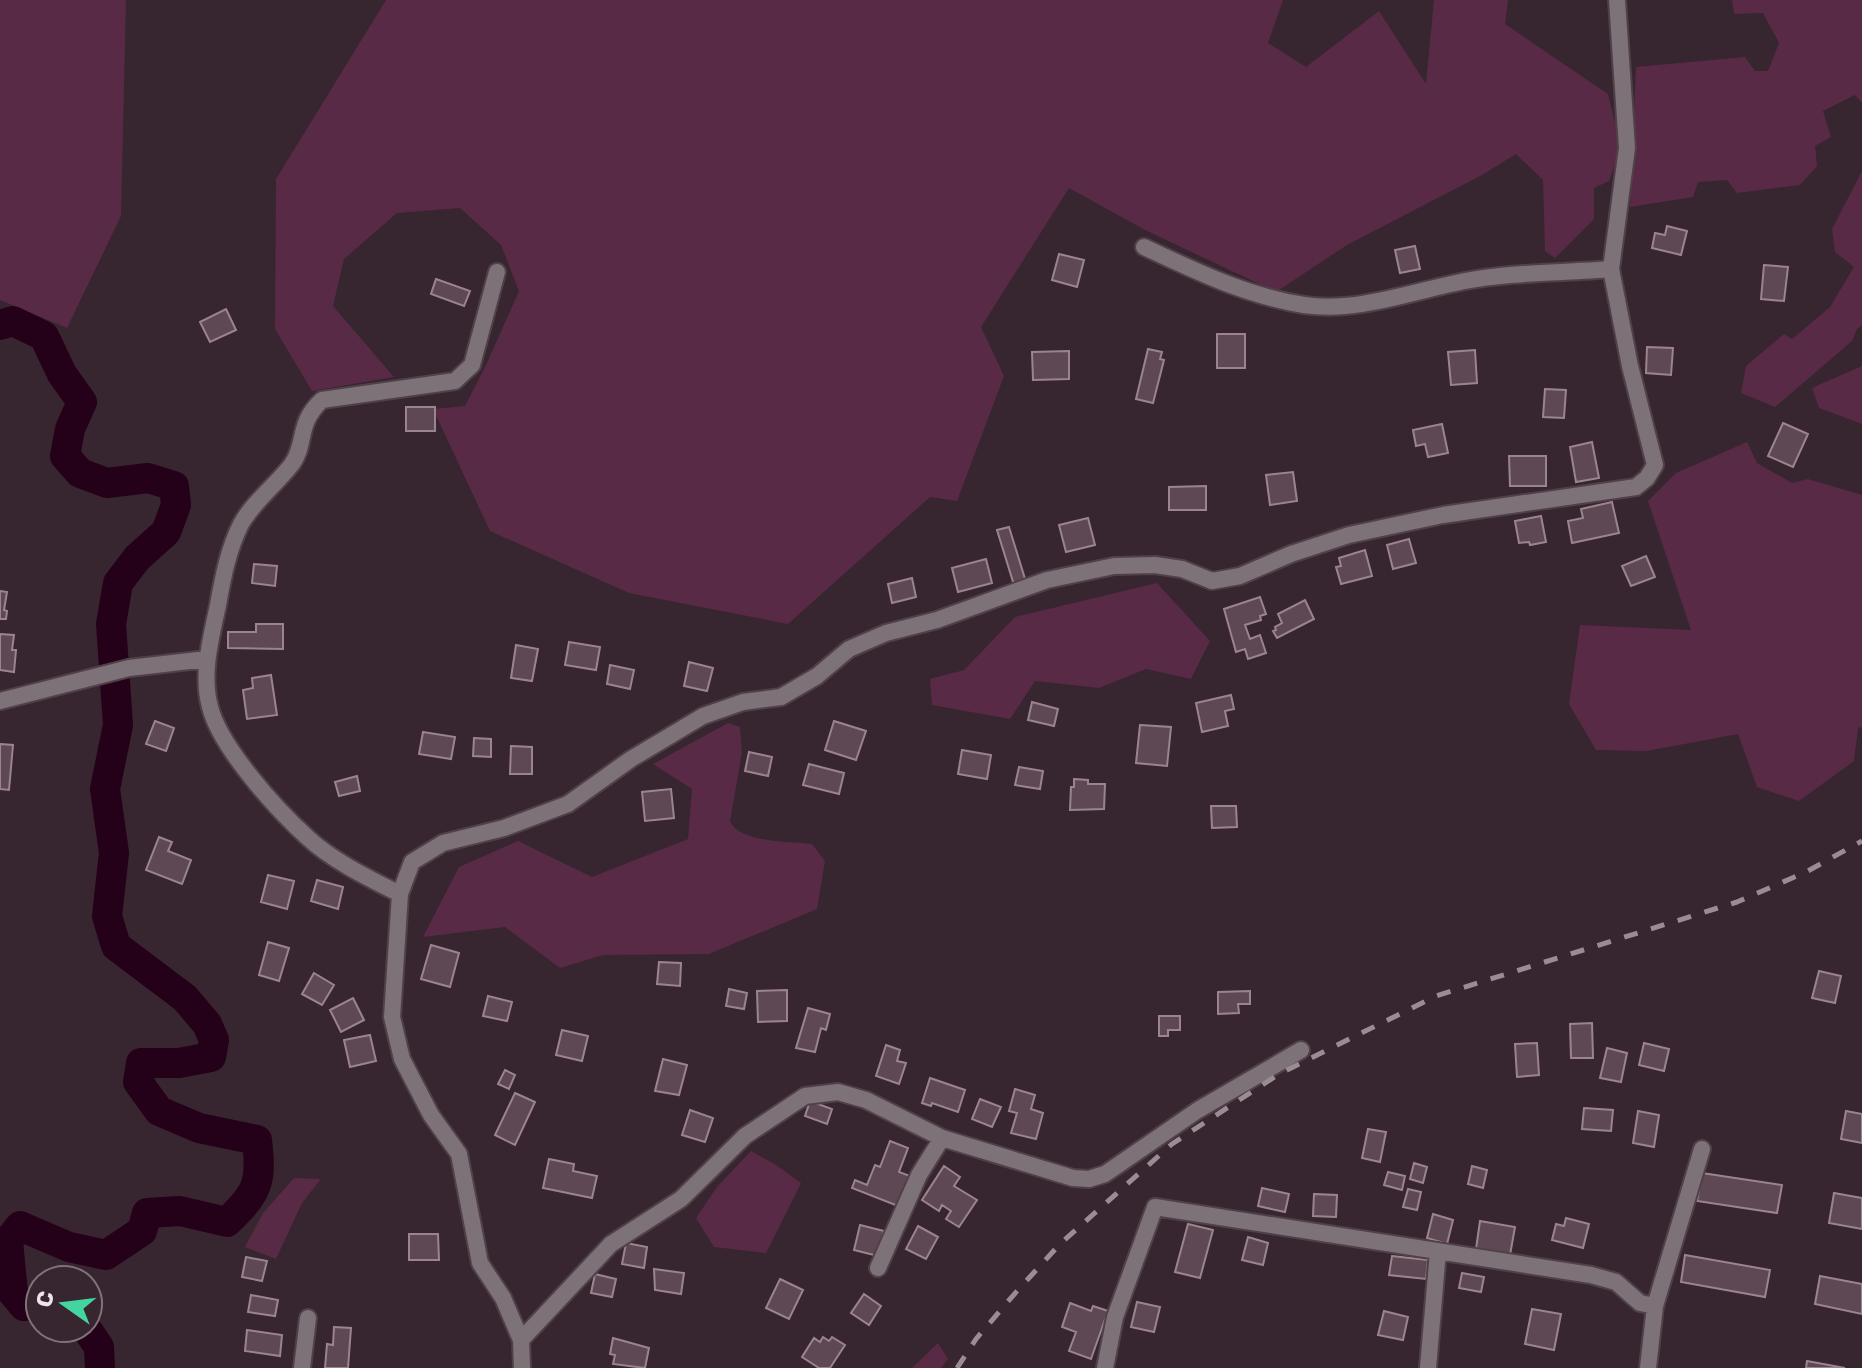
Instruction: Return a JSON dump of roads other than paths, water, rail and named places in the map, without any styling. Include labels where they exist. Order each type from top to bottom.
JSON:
[{"type":"street","points":[[522,1368],[521,1340],[503,1298],[480,1263],[459,1154],[431,1115],[402,1059],[392,1017],[400,894],[412,862],[443,843],[504,828],[568,804],[631,759],[703,716],[743,702],[781,697],[817,676],[849,649],[886,633],[937,620],[1047,580],[1114,566],[1155,565],[1182,569],[1212,581],[1226,579],[1349,535],[1458,513],[1636,487],[1655,465],[1630,366],[1611,269],[1627,148],[1617,0]]},
{"type":"street","points":[[1144,247],[1214,280],[1306,305],[1335,306],[1386,299],[1468,280],[1611,269]]},
{"type":"street","points":[[400,894],[369,879],[308,838],[240,765],[222,736],[210,708],[207,659],[227,558],[235,537],[243,520],[294,461],[303,426],[312,410],[322,400],[455,381],[465,374],[472,365],[497,272]]},
{"type":"street","points":[[0,701],[129,668],[207,659]]},
{"type":"street","points":[[521,1340],[611,1244],[681,1199],[745,1136],[805,1096],[838,1092],[866,1100],[942,1138],[1073,1178],[1089,1179],[1105,1174],[1198,1110],[1301,1050]]},
{"type":"street","points":[[878,1268],[919,1175],[942,1138]]},
{"type":"street","points":[[1648,1368],[1655,1306],[1702,1149]]},
{"type":"street","points":[[1105,1368],[1115,1317],[1155,1207],[1591,1275],[1616,1282],[1640,1303],[1655,1306]]},
{"type":"street","points":[[1428,1368],[1438,1251]]},
{"type":"street","points":[[302,1368],[308,1318]]},
{"type":"waterway","points":[[0,325],[13,321],[44,336],[62,374],[82,402],[70,429],[65,456],[80,473],[107,483],[148,478],[174,486],[176,505],[166,532],[137,558],[118,583],[111,624],[118,725],[105,789],[114,853],[107,916],[116,946],[185,998],[207,1024],[214,1040],[211,1057],[179,1063],[141,1063],[138,1082],[159,1111],[199,1128],[257,1140],[259,1167],[256,1186],[227,1222],[180,1211],[147,1213],[142,1231],[106,1255],[69,1247],[20,1226],[8,1241],[13,1293],[24,1306]]},
{"type":"waterway","points":[[97,1344],[100,1368]]},
{"type":"railway","points":[[957,1368],[976,1339],[1060,1244],[1172,1144],[1279,1074],[1436,996],[1737,902],[1806,872],[1862,841]]}]
